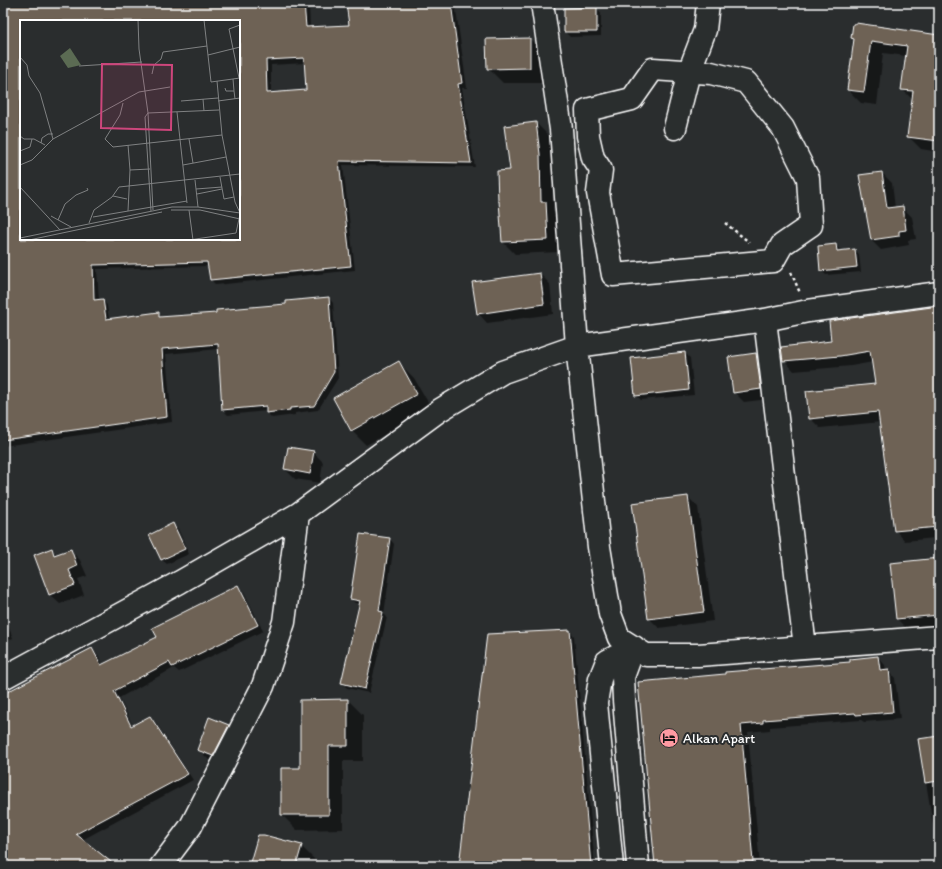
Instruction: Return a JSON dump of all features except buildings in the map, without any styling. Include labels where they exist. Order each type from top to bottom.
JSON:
[{"type":"street","points":[[542,3],[560,129],[577,346],[599,547],[610,614],[619,638],[646,654],[698,655],[939,637]]},
{"type":"street","points":[[676,128],[689,72],[705,30],[708,3]]},
{"type":"street","points":[[653,68],[689,72],[711,73],[746,82],[751,87],[783,128],[808,178],[811,225],[782,245],[773,261],[613,275],[598,193],[600,170],[593,158],[588,136],[587,110],[632,99],[653,68]]},
{"type":"street","points":[[3,678],[180,582],[298,514],[440,410],[503,372],[577,346],[765,320],[808,311],[932,294]]},
{"type":"street","points":[[765,320],[805,647]]},
{"type":"street","points":[[162,866],[191,826],[263,686],[284,622],[298,514]]},
{"type":"street","points":[[612,866],[596,703],[600,679],[607,661],[634,647]]},
{"type":"street","points":[[634,647],[623,677],[623,692],[638,866]]},
{"type":"place","name":"Alkan Apart","points":[[669,738]]}]
